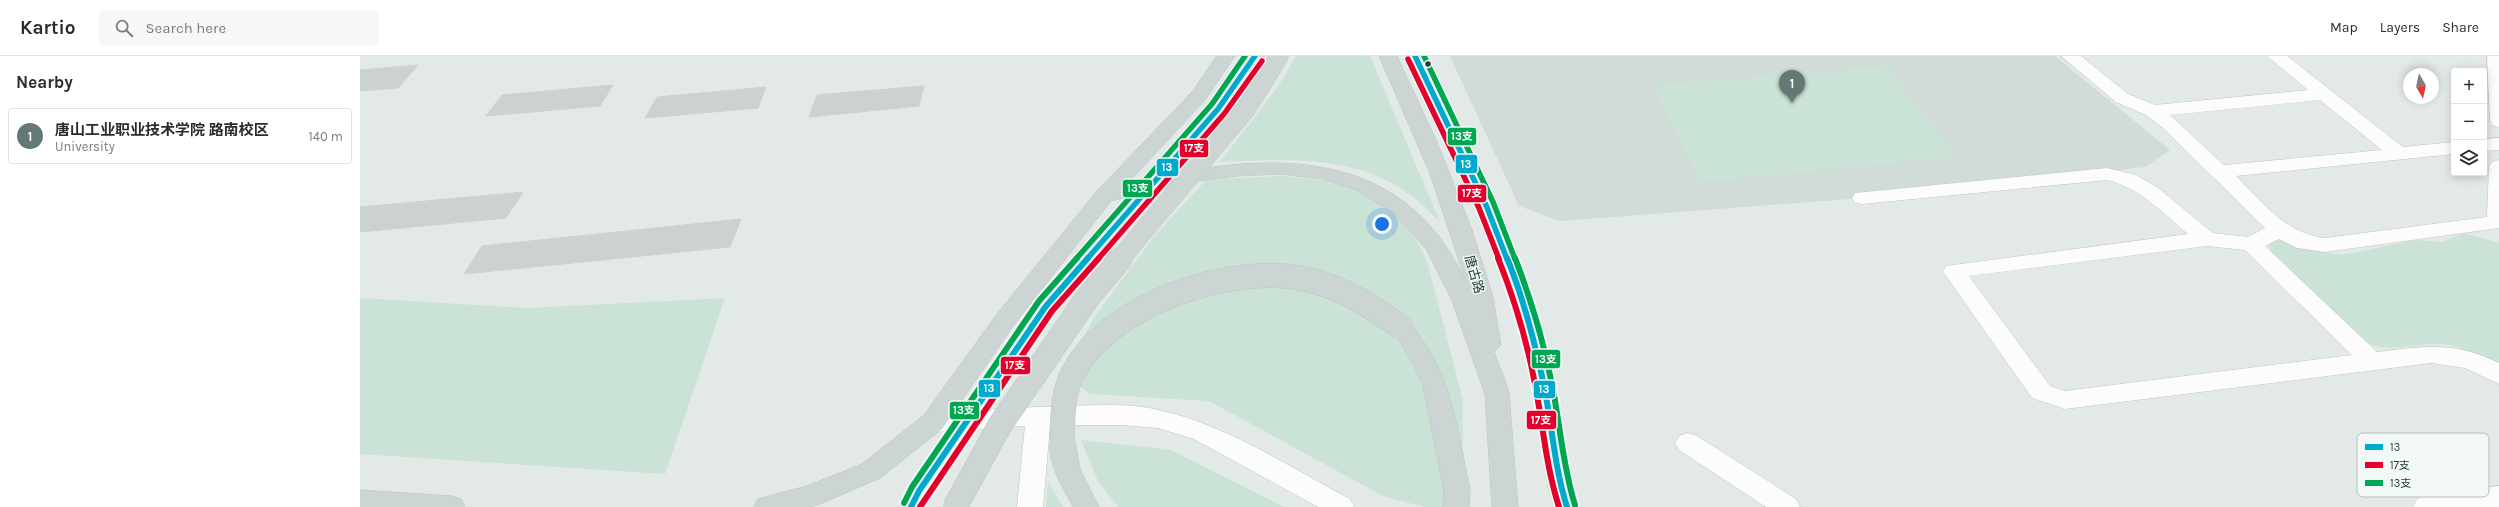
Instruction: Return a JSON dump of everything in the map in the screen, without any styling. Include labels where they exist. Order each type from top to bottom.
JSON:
[{"type":"main road","points":[[767,507],[811,496],[871,471],[933,422],[1005,320],[1104,196],[1199,96],[1226,56]]},
{"type":"main road","points":[[910,507],[919,490],[1046,306],[1218,109],[1255,56]]},
{"type":"main road","points":[[955,507],[1000,425],[1088,297],[1246,109],[1280,56]]},
{"type":"main road","name":"唐古路","points":[[1388,56],[1418,120],[1455,209],[1481,292],[1497,394],[1505,507]]},
{"type":"main road","points":[[1415,56],[1486,205],[1520,291],[1543,381],[1561,488],[1568,507]]},
{"type":"main road","points":[[1104,196],[1174,178],[1237,170],[1285,168],[1324,171],[1353,180],[1381,193],[1408,214],[1434,244],[1458,288],[1497,394]]},
{"type":"main road","points":[[1086,507],[1067,469],[1062,442],[1063,405],[1075,369],[1116,324],[1156,299],[1183,289],[1216,281],[1273,277],[1305,279],[1340,290],[1368,303],[1402,328],[1423,358],[1435,385],[1457,490],[1456,507]]},
{"type":"main road","points":[[360,501],[452,507]]},
{"type":"street","points":[[2070,56],[2122,98],[2153,111],[2170,124],[2279,230],[2305,243],[2324,245],[2497,222],[2499,166]]},
{"type":"street","points":[[2276,56],[2398,154]]},
{"type":"street","points":[[2496,56],[2499,121]]},
{"type":"street","points":[[2153,111],[2323,94]]},
{"type":"street","points":[[2487,145],[2499,144]]},
{"type":"street","points":[[2220,172],[2451,148]]},
{"type":"street","points":[[1862,198],[2107,174],[2129,179],[2150,191],[2207,239]]},
{"type":"street","points":[[2279,230],[2251,244],[2207,239],[1954,271],[2041,392],[2065,400],[2371,360],[2431,354],[2456,356],[2477,363],[2499,375]]},
{"type":"street","points":[[2251,244],[2371,360]]},
{"type":"street","points":[[1030,507],[1038,416]]},
{"type":"street","points":[[933,422],[1038,416],[1121,416],[1158,419],[1202,432],[1341,507]]},
{"type":"street","points":[[1688,443],[1787,507]]},
{"type":"street","points":[[2426,507],[2499,497]]},
{"type":"shaded area","points":[[1450,56],[2055,56],[2170,150],[2145,167],[1862,198],[1560,221],[1519,206]]},
{"type":"green space","points":[[1296,56],[1370,56],[1440,222],[1419,202],[1396,185],[1376,175],[1354,168],[1310,161],[1264,160],[1220,162],[1279,85]]},
{"type":"green space","points":[[1886,66],[1957,157],[1701,182],[1653,86]]},
{"type":"green space","points":[[1284,176],[1343,182],[1374,194],[1398,215],[1415,238],[1427,261],[1463,400],[1462,507],[1425,507],[1385,497],[1209,401],[1090,394],[1062,373],[1097,313],[1156,234],[1207,179]]},
{"type":"green space","points":[[2463,233],[2499,243],[2499,366],[2453,346],[2428,344],[2394,348],[2369,344],[2346,329],[2333,317],[2272,253],[2268,244],[2275,239],[2334,254],[2347,254],[2415,240],[2443,242]]},
{"type":"green space","points":[[360,298],[528,308],[725,298],[665,474],[360,454]]},
{"type":"green space","points":[[1081,440],[1171,450],[1284,507],[1118,507],[1098,481]]},
{"type":"green space","points":[[1048,482],[1063,507],[1046,507]]},
{"type":"building","points":[[418,65],[398,88],[360,91],[360,70]]},
{"type":"building","points":[[613,85],[600,106],[486,116],[502,95]]},
{"type":"building","points":[[924,86],[919,106],[809,117],[817,95]]},
{"type":"building","points":[[766,87],[758,108],[645,118],[657,97]]},
{"type":"building","points":[[523,192],[506,218],[360,232],[360,207]]},
{"type":"building","points":[[741,219],[730,247],[464,274],[482,246]]},
{"type":"transit line","name":"13支","points":[[904,503],[912,487],[1039,301],[1212,104],[1245,56]]},
{"type":"transit line","name":"13","points":[[911,507],[919,491],[1046,306],[1218,109],[1255,56]]},
{"type":"transit line","name":"13","points":[[1415,56],[1486,205],[1520,291],[1543,381],[1561,488],[1567,507]]},
{"type":"transit line","name":"13支","points":[[1424,56],[1493,202],[1527,288],[1551,379],[1569,486],[1575,505]]},
{"type":"transit line","name":"17支","points":[[1408,59],[1479,208],[1512,293],[1535,383],[1553,489],[1559,507]]},
{"type":"transit line","name":"17支","points":[[920,507],[1052,311],[1224,114],[1262,61]]},
{"type":"place","name":"唐山工业职业技术学院 路南校区","points":[[1792,103]]}]
